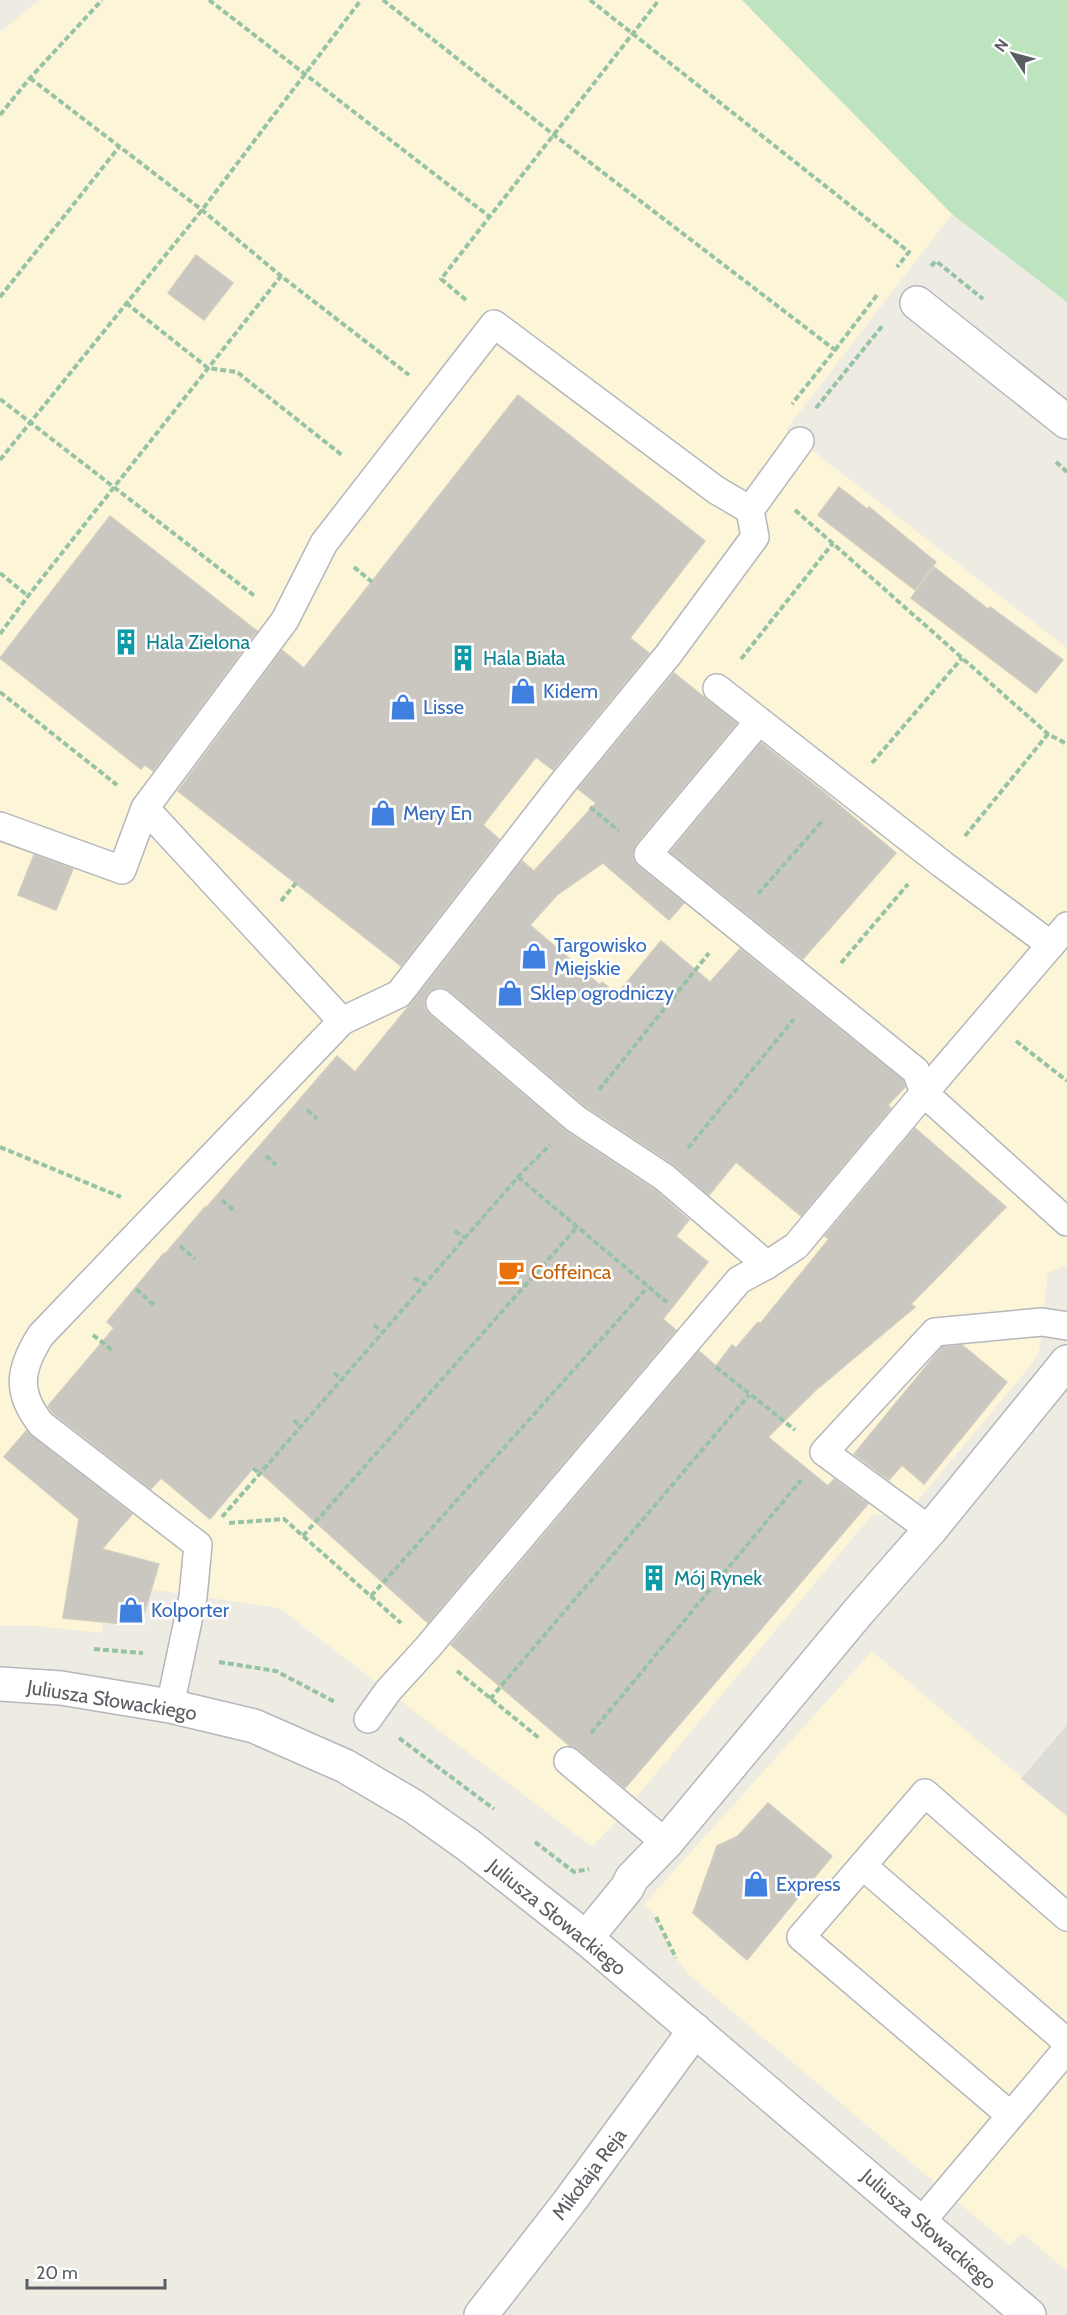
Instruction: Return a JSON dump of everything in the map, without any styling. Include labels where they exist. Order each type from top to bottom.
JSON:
[{"type":"street","points":[[917,303],[1067,422]]},
{"type":"street","points":[[586,1938],[627,1888],[632,1878],[666,1842],[851,1620],[930,1530],[1067,1362]]},
{"type":"street","name":"Juliusza Słowackiego","points":[[0,1684],[61,1688],[170,1706],[254,1726],[345,1766],[414,1806],[586,1938],[1029,2315]]},
{"type":"street","name":"Mikołaja Reja","points":[[481,2315],[576,2193],[695,2030]]},
{"type":"lane","points":[[0,826],[122,870],[145,808],[285,620],[324,543],[494,324],[716,490],[750,510]]},
{"type":"lane","points":[[170,1706],[193,1597],[198,1545],[41,1424],[29,1409],[23,1388],[28,1355],[41,1335],[342,1021],[399,994],[562,784],[668,655],[755,537],[750,510],[800,441]]},
{"type":"lane","points":[[368,1719],[388,1691],[428,1647],[739,1280],[796,1246],[1059,936],[942,864],[717,688]]},
{"type":"lane","points":[[759,721],[648,854],[916,1071],[924,1094],[1067,1222]]},
{"type":"lane","points":[[145,808],[342,1021]]},
{"type":"lane","points":[[440,1003],[576,1119],[664,1177],[767,1265]]},
{"type":"lane","points":[[930,1530],[824,1452],[935,1332],[1042,1322],[1067,1326]]},
{"type":"lane","points":[[568,1761],[666,1842]]},
{"type":"lane","points":[[1010,2115],[801,1937],[926,1793],[1067,1917]]},
{"type":"lane","points":[[863,1866],[1067,2042]]},
{"type":"lane","points":[[921,2222],[1067,2049]]},
{"type":"path","points":[[0,115],[30,78],[102,0]]},
{"type":"path","points":[[209,0],[490,217]]},
{"type":"path","points":[[0,460],[202,210],[361,0]]},
{"type":"path","points":[[383,0],[554,135],[835,350]]},
{"type":"path","points":[[590,0],[909,252],[896,270]]},
{"type":"path","points":[[494,324],[441,279],[659,0]]},
{"type":"path","points":[[30,78],[202,210],[281,276],[438,397]]},
{"type":"path","points":[[0,297],[119,147]]},
{"type":"path","points":[[0,634],[281,276]]},
{"type":"path","points":[[790,406],[882,288]]},
{"type":"path","points":[[126,303],[208,368],[237,372],[374,481]]},
{"type":"path","points":[[0,399],[285,620]]},
{"type":"path","points":[[750,510],[789,504],[1048,734],[1067,744]]},
{"type":"path","points":[[717,688],[833,543]]},
{"type":"path","points":[[0,573],[28,596]]},
{"type":"path","points":[[0,692],[145,808]]},
{"type":"path","points":[[664,1177],[816,991],[913,878],[942,864],[1048,734]]},
{"type":"path","points":[[562,784],[648,854]]},
{"type":"path","points":[[989,1018],[1067,1082]]},
{"type":"path","points":[[0,1147],[119,1195],[149,1222]]},
{"type":"path","points":[[228,1523],[284,1519],[428,1647],[568,1761],[824,1452],[749,1395],[648,1287],[518,1177]]},
{"type":"path","points":[[303,1536],[577,1227]]},
{"type":"path","points":[[455,1230],[465,1238]]},
{"type":"path","points":[[414,1278],[425,1284]]},
{"type":"path","points":[[371,1596],[648,1287]]},
{"type":"path","points":[[374,1325],[383,1333]]},
{"type":"path","points":[[334,1373],[343,1380]]},
{"type":"path","points":[[490,1699],[749,1395]]},
{"type":"path","points":[[294,1420],[301,1427]]},
{"type":"path","points":[[253,1468],[260,1474]]},
{"type":"shaded area","name":"Targowisko Miejskie","points":[[39,0],[742,0],[952,214],[786,430],[1067,648],[1067,1265],[1048,1272],[1039,1353],[1031,1365],[904,1517],[873,1514],[592,1847],[279,1608],[135,1587],[103,1611],[102,1633],[38,1626],[0,1626],[0,32]]},
{"type":"shaded area","points":[[872,1651],[1067,1816],[1067,2271],[1022,2233],[1010,2246],[689,1975],[671,1952],[655,1916],[644,1904]]},
{"type":"shaded area","points":[[1067,1725],[1067,1816],[1021,1779]]},
{"type":"green space","points":[[742,0],[1067,0],[1067,302],[952,214]]},
{"type":"building","points":[[196,255],[233,283],[204,320],[168,293]]},
{"type":"building","name":"Hala Biała","points":[[518,395],[705,541],[630,638],[649,653],[553,770],[536,757],[483,825],[499,839],[401,966],[178,791],[282,650],[304,668]]},
{"type":"building","points":[[839,487],[867,509],[869,507],[936,562],[915,590],[818,515]]},
{"type":"building","name":"Hala Zielona","points":[[110,516],[257,631],[153,771],[145,765],[141,769],[0,658]]},
{"type":"building","points":[[934,567],[988,609],[990,607],[1063,660],[1036,693],[911,598]]},
{"type":"building","points":[[674,673],[737,723],[636,844],[633,851],[633,859],[638,866],[684,903],[669,920],[603,863],[557,895],[530,925],[600,985],[602,982],[617,994],[661,941],[710,982],[740,949],[903,1080],[905,1087],[888,1105],[891,1108],[801,1216],[736,1162],[709,1195],[673,1164],[585,1106],[450,991],[442,987],[428,992],[424,1001],[425,1009],[430,1015],[566,1131],[655,1190],[689,1220],[676,1236],[708,1262],[663,1319],[676,1330],[428,1623],[254,1467],[210,1519],[161,1478],[151,1489],[53,1413],[48,1406],[114,1328],[107,1322],[164,1253],[206,1208],[337,1056],[355,1072],[522,861],[534,871],[596,803],[578,789]]},
{"type":"building","points":[[761,743],[896,853],[803,959],[670,852]]},
{"type":"building","points":[[34,855],[73,869],[56,910],[18,895]]},
{"type":"building","name":"Mój Rynek","points":[[915,1128],[1006,1207],[911,1304],[915,1307],[816,1390],[768,1437],[828,1486],[834,1479],[868,1504],[625,1788],[578,1749],[570,1746],[451,1645],[699,1351],[716,1366],[732,1345],[736,1348],[758,1322],[760,1324],[829,1239],[825,1236]]},
{"type":"building","points":[[962,1345],[1007,1382],[924,1484],[902,1465],[889,1480],[854,1454],[942,1347]]},
{"type":"building","points":[[26,1431],[132,1514],[102,1549],[159,1564],[144,1614],[124,1624],[63,1618],[79,1519],[4,1457]]},
{"type":"building","name":"Express","points":[[768,1803],[832,1856],[747,1960],[693,1913],[717,1846],[738,1836]]},
{"type":"place","name":"Hala Zielona","points":[[126,642]]},
{"type":"place","name":"Hala Biała","points":[[463,658]]},
{"type":"place","name":"Kidem","points":[[523,691]]},
{"type":"place","name":"Lisse","points":[[403,707]]},
{"type":"place","name":"Mery En","points":[[383,813]]},
{"type":"place","name":"Targowisko Miejskie","points":[[534,956]]},
{"type":"place","name":"Sklep ogrodniczy","points":[[510,993]]},
{"type":"place","name":"Coffeinca","points":[[511,1272]]},
{"type":"place","name":"Mój Rynek","points":[[654,1578]]},
{"type":"place","name":"Kolporter","points":[[131,1610]]},
{"type":"place","name":"Express","points":[[756,1884]]}]
